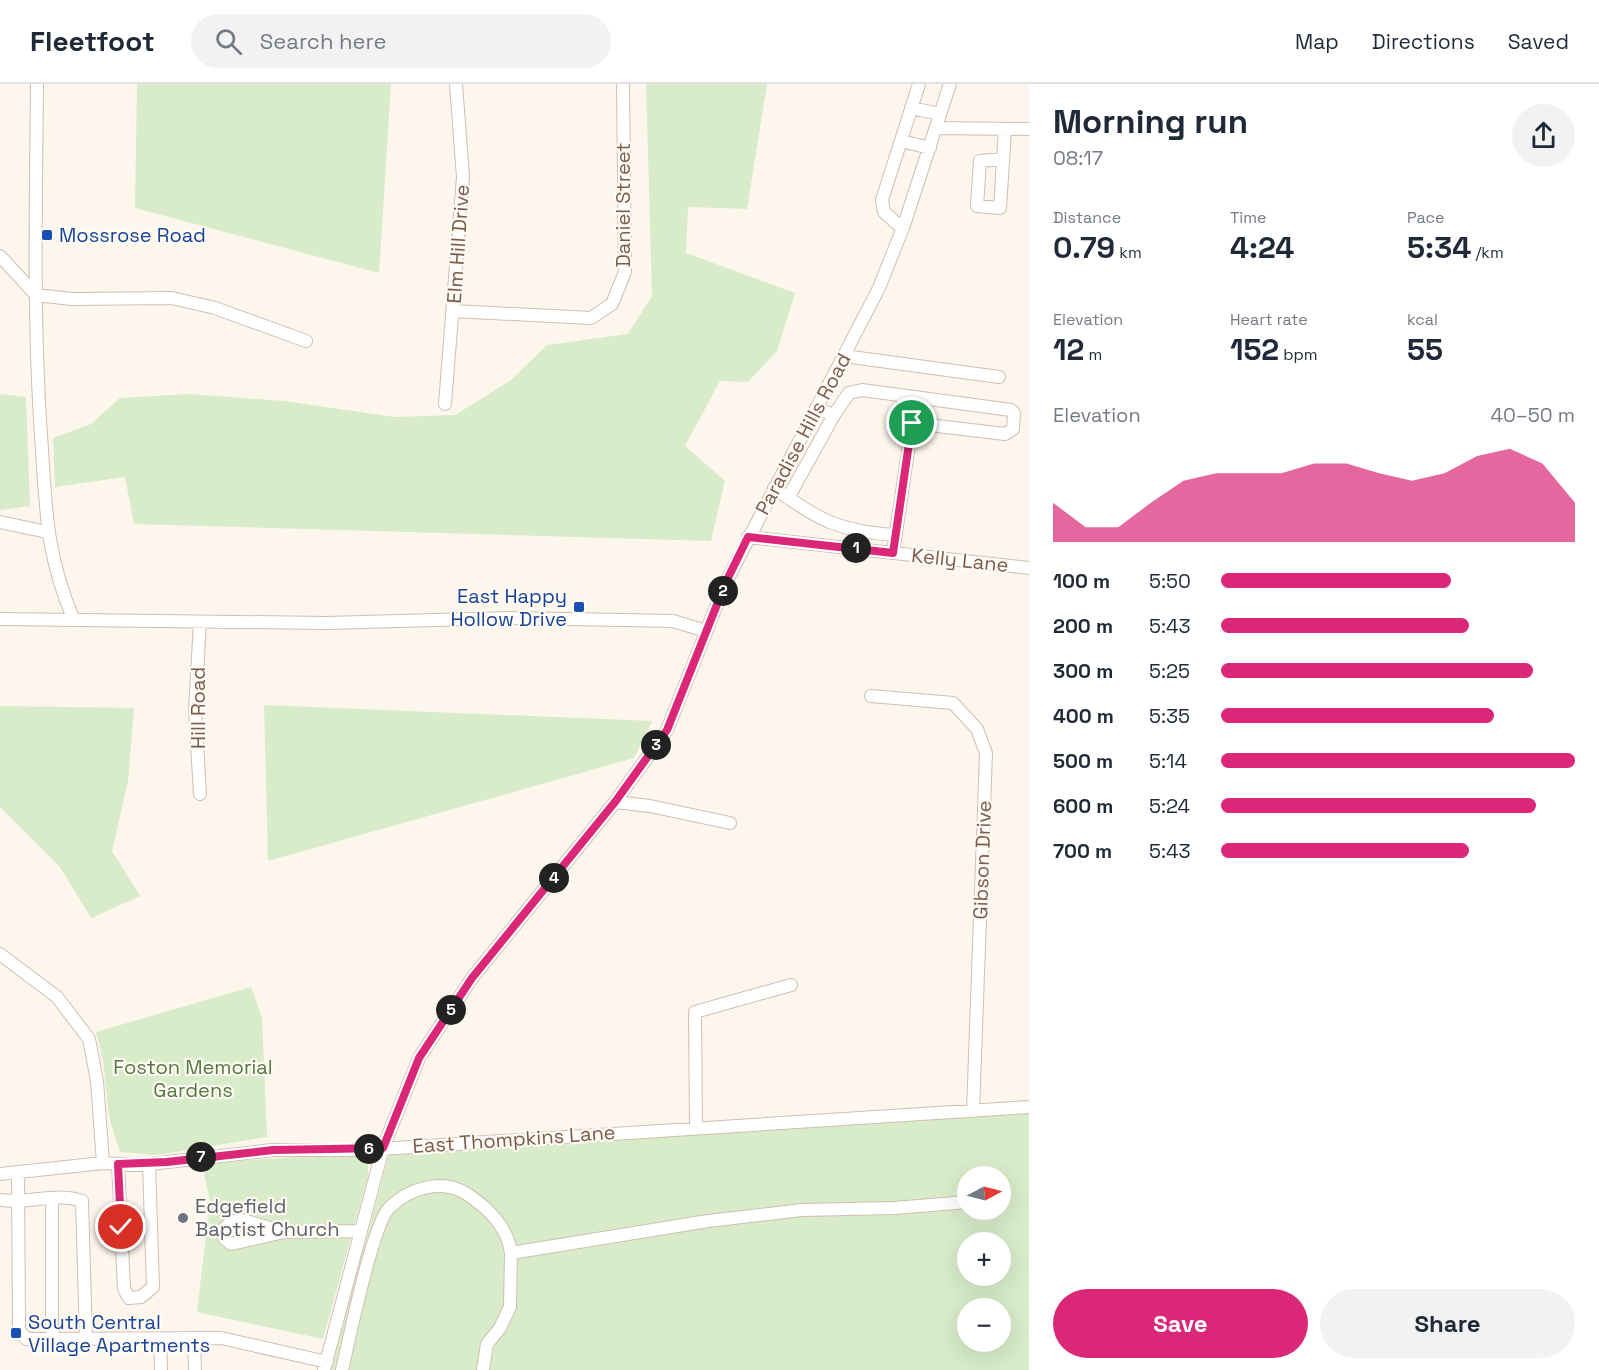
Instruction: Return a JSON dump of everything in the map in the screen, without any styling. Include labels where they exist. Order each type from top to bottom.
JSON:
[{"type":"street","points":[[37,84],[37,375],[47,531],[58,583],[73,618]]},
{"type":"street","name":"Elm Hill Drive","points":[[445,404],[463,177],[456,84]]},
{"type":"street","name":"Daniel Street","points":[[453,312],[591,318],[612,304],[625,272],[623,84]]},
{"type":"street","points":[[903,229],[884,212],[882,200],[919,84]]},
{"type":"street","name":"Paradise Hills Road","points":[[326,1366],[383,1148],[419,1058],[472,978],[615,802],[667,730],[706,631],[748,537],[879,288],[903,229],[950,84]]},
{"type":"street","points":[[911,108],[940,114]]},
{"type":"street","points":[[936,128],[1029,129]]},
{"type":"street","points":[[1003,159],[1005,129]]},
{"type":"street","points":[[901,141],[930,148]]},
{"type":"street","points":[[0,256],[36,295],[72,299],[172,298],[215,308],[306,341]]},
{"type":"street","points":[[844,356],[999,377]]},
{"type":"street","points":[[788,498],[834,415],[849,393],[855,391],[916,397],[1014,412],[1013,429],[1005,434],[912,423]]},
{"type":"street","points":[[893,553],[916,397]]},
{"type":"street","points":[[816,408],[834,415]]},
{"type":"street","points":[[794,451],[809,460]]},
{"type":"street","points":[[774,488],[812,514],[844,529],[895,535]]},
{"type":"street","points":[[0,522],[47,531]]},
{"type":"street","name":"Kelly Lane","points":[[748,537],[1029,568]]},
{"type":"street","points":[[0,619],[73,618],[200,622],[624,620],[673,621],[706,631]]},
{"type":"street","name":"Hill Road","points":[[200,622],[195,710],[200,794]]},
{"type":"street","name":"Gibson Drive","points":[[871,696],[953,703],[977,729],[986,753],[973,1111]]},
{"type":"street","points":[[615,802],[650,806],[730,822]]},
{"type":"street","points":[[0,954],[57,997],[89,1038],[98,1081],[104,1163]]},
{"type":"street","points":[[696,1127],[695,1012],[791,985]]},
{"type":"street","name":"East Thompkins Lane","points":[[0,1174],[104,1163],[149,1164],[273,1150],[383,1148],[1029,1107]]},
{"type":"street","points":[[118,1164],[124,1289],[129,1298],[141,1297],[153,1287],[149,1164]]},
{"type":"street","points":[[18,1172],[19,1330],[26,1339],[221,1338],[326,1366]]},
{"type":"street","points":[[342,1370],[370,1255],[388,1209],[420,1187],[455,1186],[483,1204],[509,1237],[510,1307],[500,1328],[487,1344],[483,1370]]},
{"type":"street","points":[[0,1200],[19,1202],[71,1197],[82,1201],[86,1339]]},
{"type":"street","points":[[52,1199],[52,1339]]},
{"type":"street","points":[[511,1253],[708,1221],[802,1210],[894,1208],[957,1203]]},
{"type":"street","points":[[284,1232],[361,1231]]},
{"type":"street","points":[[160,1338],[161,1370]]},
{"type":"street","points":[[194,1338],[195,1370]]},
{"type":"green space","points":[[137,84],[391,84],[379,273],[135,208]]},
{"type":"green space","points":[[646,84],[767,84],[747,209],[688,207],[686,253],[795,293],[777,351],[748,382],[720,381],[685,446],[725,481],[711,541],[134,524],[125,477],[55,487],[53,438],[91,424],[120,398],[189,394],[285,401],[394,417],[455,415],[511,380],[547,345],[628,334],[652,296]]},
{"type":"green space","points":[[0,394],[26,397],[30,506],[0,510]]},
{"type":"green space","points":[[264,705],[652,721],[634,758],[268,861]]},
{"type":"green space","points":[[0,706],[134,708],[128,781],[112,851],[140,896],[91,918],[60,867],[0,807]]},
{"type":"green space","name":"Foston Memorial Gardens","points":[[251,987],[262,1017],[267,1137],[157,1155],[120,1152],[109,1117],[103,1060],[96,1032]]},
{"type":"green space","points":[[1029,1111],[1029,1370],[331,1370],[389,1155]]},
{"type":"green space","points":[[361,1154],[368,1161],[368,1176],[323,1339],[197,1312],[210,1202],[202,1163]]},
{"type":"place","name":"Mossrose Road","points":[[47,235]]},
{"type":"place","name":"East Happy Hollow Drive","points":[[579,607]]},
{"type":"place","name":"Edgefield Baptist Church","points":[[183,1218]]},
{"type":"place","name":"South Central Village Apartments","points":[[16,1333]]},
{"type":"route","points":[[121,1227],[118,1164],[141,1165],[273,1150],[383,1148],[419,1058],[472,978],[615,802],[667,730],[726,582],[748,537],[893,553],[912,423]]}]
